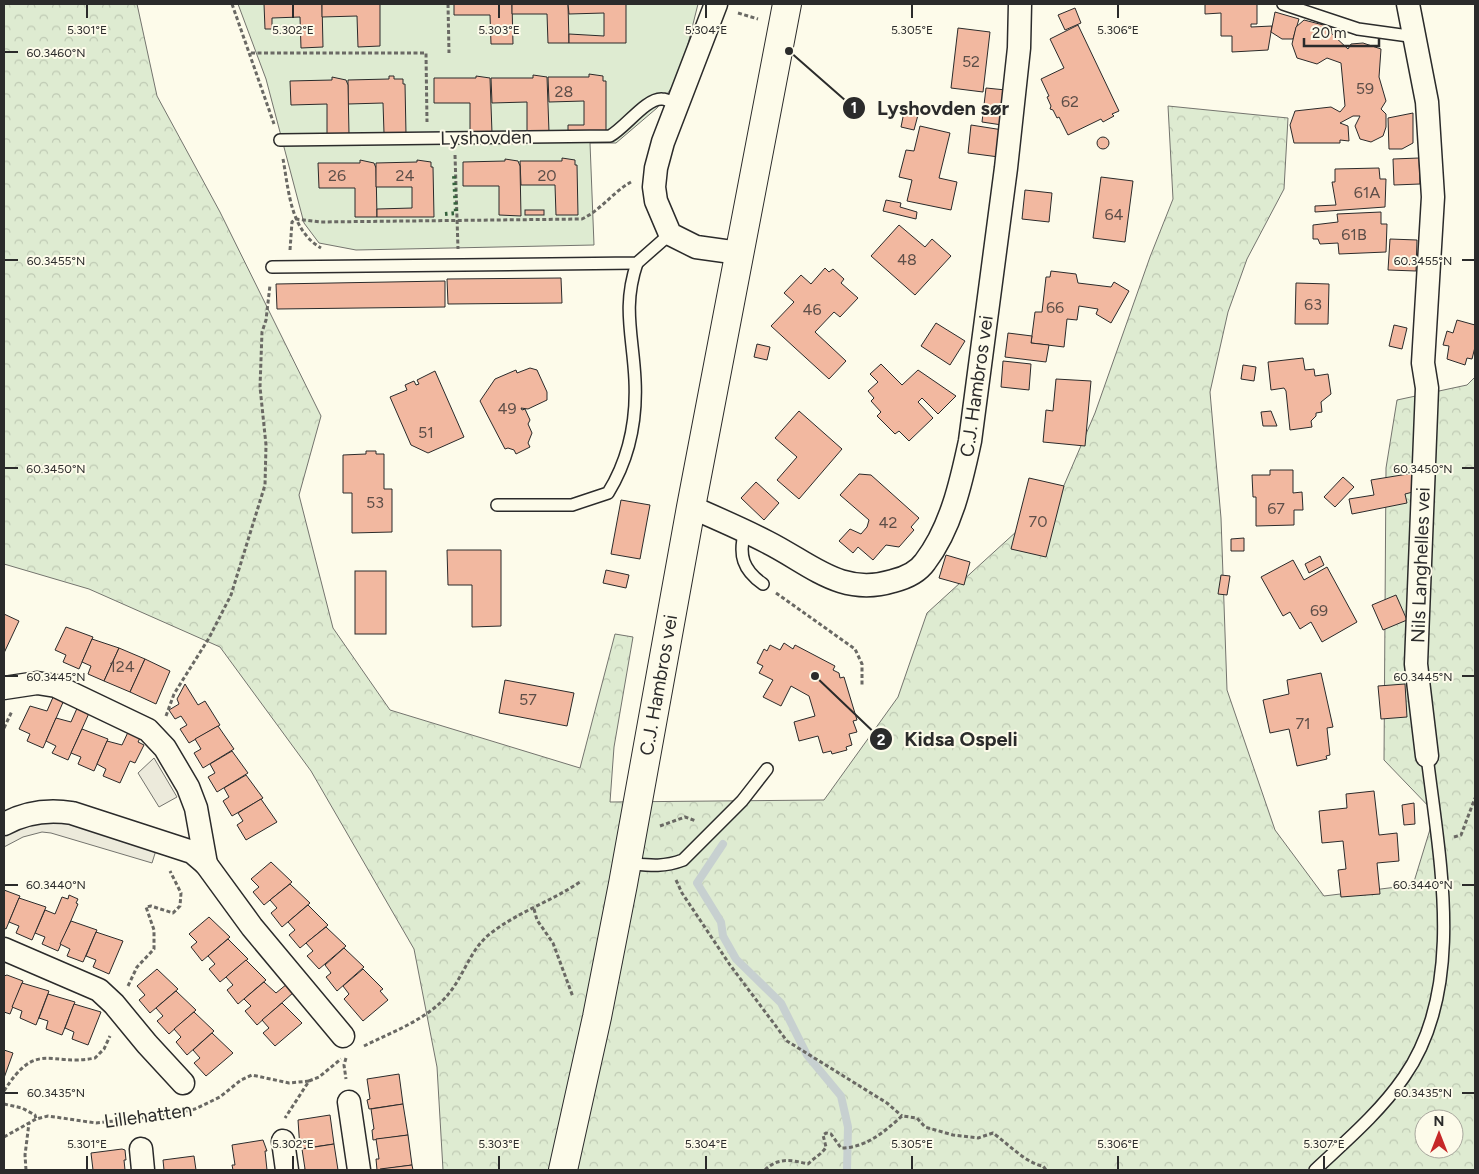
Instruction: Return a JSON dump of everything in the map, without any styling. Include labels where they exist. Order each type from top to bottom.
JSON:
[{"type":"main road","name":"C.J. Hambros vei","points":[[563,1170],[597,1017],[691,507],[787,4]]},
{"type":"street","name":"C.J. Hambros vei","points":[[691,507],[768,542],[809,567],[836,580],[860,586],[874,587],[906,577],[924,564],[935,547],[960,485],[970,441],[1006,168],[1019,48],[1020,4]]},
{"type":"street","name":"Nils Langhelles vei","points":[[1408,4],[1416,37],[1427,102],[1433,197],[1423,363],[1427,388],[1416,664],[1427,756]]},
{"type":"street","points":[[722,7],[663,142],[656,168],[654,188],[656,201],[670,234],[696,247],[739,253]]},
{"type":"street","points":[[4,688],[37,683],[56,686],[128,718],[148,730],[165,748],[194,801],[204,845],[206,864]]},
{"type":"street","points":[[4,824],[30,813],[56,810],[72,813],[192,852],[206,864],[252,927],[345,1045]]},
{"type":"street","name":"Lillehatten","points":[[4,949],[99,990],[116,1006],[147,1044],[183,1083]]},
{"type":"street","points":[[349,1102],[359,1170]]},
{"type":"street","points":[[283,1141],[287,1170]]},
{"type":"lane","points":[[1283,4],[1358,29],[1416,37]]},
{"type":"lane","name":"Lyshovden","points":[[280,140],[610,136],[618,132],[650,102],[663,98],[678,105]]},
{"type":"lane","points":[[497,506],[572,506],[608,493],[619,475],[633,429],[635,379],[628,313],[630,284],[638,263],[670,234]]},
{"type":"lane","points":[[272,267],[638,263]]},
{"type":"lane","points":[[745,531],[741,558],[745,568],[763,584]]},
{"type":"lane","name":"Nils Langhelles vei","points":[[1315,1170],[1387,1099],[1404,1076],[1420,1050],[1438,994],[1445,942],[1427,756]]},
{"type":"lane","points":[[626,862],[656,867],[670,865],[683,860],[742,801],[767,769]]},
{"type":"path","points":[[448,4],[449,53]]},
{"type":"path","points":[[722,7],[757,19]]},
{"type":"path","points":[[251,53],[426,53],[428,138]]},
{"type":"path","points":[[455,158],[458,243]]},
{"type":"path","points":[[289,267],[291,229],[296,219],[320,222],[582,219],[591,215],[621,188],[656,168]]},
{"type":"path","points":[[154,736],[161,731],[174,694],[209,638],[231,595],[265,485],[266,445],[260,387],[262,332],[266,320],[272,267]]},
{"type":"path","points":[[763,584],[855,649],[862,664],[862,686]]},
{"type":"path","points":[[1436,842],[1461,835],[1475,798]]},
{"type":"path","points":[[659,826],[685,817],[703,825],[710,833]]},
{"type":"path","points":[[4,1091],[19,1069],[31,1061],[58,1058],[89,1059],[99,1056],[109,1039],[116,1006],[137,966],[154,949],[154,930],[146,908],[151,906],[173,913],[180,906],[181,893],[162,855],[165,842]]},
{"type":"path","points":[[670,865],[682,893],[730,965],[787,1041],[887,1104],[902,1116],[916,1118],[925,1127],[953,1135],[978,1138],[993,1133],[1019,1152],[1032,1165],[1043,1166],[1046,1170]]},
{"type":"path","points":[[283,1141],[282,1129],[285,1116],[307,1088],[309,1081],[319,1077],[345,1045],[431,1010],[451,992],[477,945],[505,924],[580,882]]},
{"type":"path","points":[[534,909],[537,920],[553,943],[574,997]]},
{"type":"path","points":[[345,1045],[344,1065],[349,1102]]},
{"type":"path","name":"Lillehatten","points":[[4,1137],[36,1119],[48,1116],[96,1123],[170,1115],[202,1107],[220,1097],[241,1080],[252,1075],[289,1083],[309,1081]]},
{"type":"path","points":[[4,1104],[22,1108],[35,1115],[36,1119]]},
{"type":"path","points":[[765,1170],[773,1162],[790,1160],[808,1164],[816,1154],[826,1147],[823,1135],[826,1133],[831,1134],[841,1148],[853,1148],[880,1136],[902,1116]]},
{"type":"path","points":[[26,1170],[25,1155],[29,1123]]},
{"type":"green space","points":[[4,4],[137,4],[157,96],[220,212],[321,416],[299,495],[333,628],[390,710],[580,768],[615,634],[633,637],[614,747],[610,802],[824,800],[898,697],[927,613],[1062,490],[1095,413],[1150,257],[1173,199],[1168,106],[1288,118],[1284,189],[1247,259],[1228,312],[1210,392],[1221,518],[1227,690],[1275,830],[1324,896],[1413,885],[1435,813],[1384,760],[1386,468],[1397,400],[1467,385],[1475,377],[1475,1170],[443,1170],[437,1067],[414,949],[311,771],[220,647],[89,589],[4,564]]},
{"type":"green space","points":[[238,4],[698,4],[680,76],[657,108],[616,143],[590,143],[594,245],[356,250],[319,243],[304,223],[266,79]]},
{"type":"shaded area","points":[[154,758],[177,797],[159,807],[138,773]]},
{"type":"shaded area","points":[[49,817],[157,847],[152,863],[42,832],[23,837],[4,847],[4,827]]},
{"type":"building","points":[[264,4],[322,4],[323,47],[301,48],[300,17],[272,18],[272,29],[265,29]]},
{"type":"building","points":[[322,4],[380,4],[380,46],[358,47],[357,16],[322,17]]},
{"type":"building","points":[[454,4],[512,4],[513,44],[491,44],[490,15],[454,15]]},
{"type":"building","points":[[512,4],[568,4],[569,43],[548,43],[547,14],[512,14]]},
{"type":"building","points":[[568,4],[626,4],[626,43],[569,43],[569,34],[604,36],[604,13],[569,14]]},
{"type":"building","points":[[1205,4],[1257,4],[1257,24],[1251,24],[1251,27],[1272,26],[1268,50],[1232,52],[1232,36],[1221,36],[1221,13],[1205,14]]},
{"type":"building","points":[[1075,8],[1081,23],[1065,30],[1058,15]]},
{"type":"building","points":[[1275,12],[1299,19],[1293,39],[1282,39],[1271,32]]},
{"type":"building","points":[[1304,20],[1331,27],[1332,34],[1348,49],[1351,44],[1363,43],[1381,49],[1379,77],[1386,101],[1381,109],[1386,114],[1386,127],[1383,136],[1371,142],[1360,139],[1355,126],[1360,116],[1353,116],[1340,123],[1348,126],[1349,141],[1340,140],[1340,143],[1294,143],[1290,125],[1295,111],[1331,107],[1340,112],[1345,106],[1341,63],[1327,58],[1317,64],[1297,58],[1292,44],[1296,27]]},
{"type":"building","points":[[1078,25],[1119,111],[1103,122],[1101,119],[1068,135],[1059,117],[1057,118],[1053,110],[1050,109],[1051,106],[1047,97],[1049,96],[1041,79],[1064,68],[1050,39]]},
{"type":"building","points":[[958,28],[990,32],[983,92],[951,88]]},
{"type":"building","points":[[589,74],[603,76],[603,81],[606,81],[606,131],[568,131],[568,125],[584,125],[584,101],[549,102],[548,77],[589,77]]},
{"type":"building","points":[[533,75],[547,77],[549,132],[527,132],[527,102],[492,103],[491,78],[533,78]]},
{"type":"building","points":[[389,76],[394,76],[394,79],[403,79],[403,84],[405,84],[406,134],[384,133],[383,103],[348,104],[348,80],[389,79]]},
{"type":"building","points":[[476,76],[490,78],[492,133],[470,132],[470,103],[434,103],[434,78],[476,78]]},
{"type":"building","points":[[332,77],[346,80],[348,85],[349,134],[327,134],[327,104],[291,105],[290,81],[332,80]]},
{"type":"building","points":[[986,88],[1006,90],[1002,125],[982,122]]},
{"type":"building","points":[[904,112],[918,115],[914,130],[901,127]]},
{"type":"building","points":[[1413,113],[1413,143],[1402,149],[1389,149],[1388,118]]},
{"type":"building","points":[[971,125],[1003,130],[999,157],[968,153]]},
{"type":"building","points":[[920,126],[950,133],[939,178],[957,182],[951,210],[907,201],[912,180],[899,177],[906,150],[914,151]]},
{"type":"building","points":[[1103,137],[1109,143],[1103,149],[1097,143]]},
{"type":"building","points":[[562,158],[575,160],[575,165],[577,165],[578,215],[556,215],[555,185],[521,185],[520,161],[562,161]]},
{"type":"building","points":[[1419,158],[1420,184],[1394,185],[1393,159]]},
{"type":"building","points":[[505,159],[518,161],[520,166],[521,216],[499,215],[499,186],[463,186],[463,162],[505,161]]},
{"type":"building","points":[[360,160],[374,163],[376,168],[377,217],[355,217],[355,188],[319,188],[318,163],[360,163]]},
{"type":"building","points":[[417,160],[431,162],[431,167],[433,167],[434,217],[377,217],[377,209],[412,208],[412,187],[376,187],[376,163],[417,162]]},
{"type":"building","points":[[1379,168],[1380,179],[1386,179],[1385,207],[1315,212],[1315,206],[1336,205],[1332,182],[1335,182],[1335,169]]},
{"type":"building","points":[[1101,177],[1133,181],[1125,242],[1093,238]]},
{"type":"building","points":[[1025,190],[1052,193],[1049,222],[1022,219]]},
{"type":"building","points":[[886,200],[901,203],[900,207],[917,212],[916,219],[883,211]]},
{"type":"building","points":[[525,210],[544,210],[544,215],[525,215]]},
{"type":"building","points":[[1381,212],[1381,224],[1387,224],[1386,252],[1339,254],[1338,243],[1320,244],[1318,239],[1313,239],[1313,225],[1338,222],[1337,214]]},
{"type":"building","points":[[899,225],[925,247],[932,239],[951,256],[915,295],[871,256]]},
{"type":"building","points":[[1390,239],[1417,240],[1416,271],[1388,270]]},
{"type":"building","points":[[825,268],[829,272],[833,269],[844,279],[841,283],[858,298],[840,317],[834,312],[815,332],[846,361],[829,379],[771,326],[794,302],[784,293],[801,275],[811,284]]},
{"type":"building","points":[[1051,271],[1076,274],[1078,283],[1111,287],[1114,282],[1129,291],[1111,323],[1096,314],[1098,309],[1079,306],[1077,320],[1067,319],[1064,347],[1031,343],[1035,312],[1042,312],[1046,277],[1050,277]]},
{"type":"building","points":[[561,278],[562,303],[448,304],[447,279]]},
{"type":"building","points":[[445,281],[445,307],[277,309],[276,284]]},
{"type":"building","points":[[1296,283],[1329,284],[1328,324],[1295,324]]},
{"type":"building","points":[[1457,320],[1475,325],[1475,347],[1472,359],[1467,358],[1465,365],[1447,359],[1449,346],[1443,345],[1447,331],[1453,333]]},
{"type":"building","points":[[936,323],[965,341],[950,365],[921,346]]},
{"type":"building","points":[[1394,325],[1407,328],[1402,349],[1389,346]]},
{"type":"building","points":[[1008,333],[1032,336],[1031,343],[1049,345],[1046,362],[1005,357]]},
{"type":"building","points":[[757,344],[770,347],[767,360],[754,357]]},
{"type":"building","points":[[1303,358],[1305,370],[1314,369],[1315,376],[1328,374],[1331,394],[1321,402],[1322,412],[1316,413],[1316,416],[1311,421],[1312,427],[1290,430],[1286,391],[1284,388],[1271,390],[1268,362]]},
{"type":"building","points":[[1003,361],[1031,364],[1029,390],[1001,387]]},
{"type":"building","points":[[881,364],[902,385],[918,370],[956,396],[938,414],[922,398],[918,402],[933,418],[909,441],[899,431],[895,434],[877,416],[881,412],[871,401],[874,398],[868,391],[878,382],[870,374]]},
{"type":"building","points":[[1243,365],[1256,367],[1254,381],[1241,379]]},
{"type":"building","points":[[530,368],[537,370],[547,392],[547,400],[528,409],[521,408],[522,410],[525,409],[530,420],[528,424],[532,433],[528,443],[530,447],[516,454],[514,450],[505,449],[480,401],[495,379],[516,370],[517,373]]},
{"type":"building","points":[[435,371],[464,437],[428,453],[411,445],[390,397],[407,390],[405,385],[414,381],[416,385],[419,384],[417,380]]},
{"type":"building","points":[[1056,379],[1091,381],[1085,446],[1043,442],[1046,410],[1053,411]]},
{"type":"building","points":[[799,411],[842,449],[799,499],[777,480],[797,457],[775,438]]},
{"type":"building","points":[[1271,411],[1277,426],[1263,426],[1261,412]]},
{"type":"building","points":[[366,451],[376,451],[376,454],[384,454],[384,489],[392,489],[392,532],[352,533],[352,493],[343,493],[343,455],[366,454]]},
{"type":"building","points":[[1270,470],[1293,470],[1293,493],[1302,492],[1303,510],[1294,510],[1294,525],[1256,526],[1256,497],[1253,497],[1252,475],[1270,475]]},
{"type":"building","points":[[1414,473],[1413,492],[1405,494],[1407,503],[1352,514],[1349,499],[1374,495],[1371,480]]},
{"type":"building","points":[[859,474],[871,475],[919,518],[911,527],[914,530],[899,547],[886,545],[873,560],[858,547],[853,553],[839,541],[850,529],[861,534],[867,527],[869,520],[840,495]]},
{"type":"building","points":[[1343,477],[1354,487],[1335,507],[1324,497]]},
{"type":"building","points":[[1029,478],[1064,486],[1046,557],[1011,549]]},
{"type":"building","points":[[756,482],[779,503],[764,520],[741,498]]},
{"type":"building","points":[[621,500],[650,505],[640,559],[611,554]]},
{"type":"building","points":[[1244,538],[1244,551],[1231,551],[1231,539]]},
{"type":"building","points":[[447,550],[501,550],[501,626],[472,627],[472,585],[448,585]]},
{"type":"building","points":[[946,555],[970,562],[964,585],[939,578]]},
{"type":"building","points":[[1320,556],[1324,565],[1309,573],[1305,564]]},
{"type":"building","points":[[1293,560],[1304,580],[1327,567],[1357,622],[1322,642],[1311,622],[1300,629],[1290,612],[1283,616],[1261,577]]},
{"type":"building","points":[[606,570],[629,575],[626,588],[603,583]]},
{"type":"building","points":[[355,571],[386,571],[386,634],[355,634]]},
{"type":"building","points":[[1221,575],[1230,576],[1227,595],[1218,594]]},
{"type":"building","points":[[1396,595],[1407,620],[1383,630],[1372,605]]},
{"type":"building","points":[[4,614],[19,621],[4,653]]},
{"type":"building","points":[[66,627],[93,637],[79,669],[63,662],[66,655],[55,650]]},
{"type":"building","points":[[92,639],[119,648],[104,681],[88,674],[91,666],[82,662]]},
{"type":"building","points":[[784,643],[793,649],[795,645],[835,666],[833,670],[839,673],[840,678],[844,677],[857,720],[853,721],[857,732],[849,734],[852,745],[846,747],[847,750],[832,754],[831,751],[823,753],[818,736],[799,741],[794,722],[815,716],[809,696],[791,686],[781,706],[763,697],[773,680],[759,673],[763,666],[757,663],[764,649],[767,651],[770,645],[780,650]]},
{"type":"building","points":[[119,648],[145,659],[130,692],[104,681]]},
{"type":"building","points":[[145,659],[170,671],[156,704],[130,692]]},
{"type":"building","points":[[1321,673],[1333,727],[1327,728],[1330,755],[1326,756],[1327,759],[1297,766],[1289,729],[1270,733],[1263,700],[1289,694],[1287,680]]},
{"type":"building","points":[[505,680],[574,693],[567,726],[499,713]]},
{"type":"building","points":[[185,684],[198,705],[205,701],[220,725],[189,743],[180,729],[187,725],[181,716],[175,719],[169,710],[179,704],[177,699]]},
{"type":"building","points":[[1405,684],[1407,717],[1381,719],[1378,686]]},
{"type":"building","points":[[54,695],[64,700],[43,748],[27,741],[30,734],[19,729],[30,706],[47,711]]},
{"type":"building","points":[[78,706],[90,711],[68,760],[52,753],[56,746],[46,741],[56,718],[71,722]]},
{"type":"building","points":[[218,726],[234,749],[203,768],[194,753],[201,749],[195,739]]},
{"type":"building","points":[[82,729],[108,739],[94,771],[78,764],[81,757],[71,753]]},
{"type":"building","points":[[129,730],[141,736],[138,742],[144,745],[135,763],[130,761],[120,783],[103,776],[106,769],[97,764],[107,741],[122,745]]},
{"type":"building","points":[[232,751],[248,773],[217,792],[208,777],[215,773],[210,764]]},
{"type":"building","points":[[246,775],[263,798],[232,816],[223,801],[229,797],[224,788]]},
{"type":"building","points":[[1374,791],[1379,835],[1397,833],[1399,861],[1377,863],[1380,894],[1341,897],[1338,870],[1346,869],[1343,841],[1322,843],[1319,811],[1347,808],[1346,794]]},
{"type":"building","points":[[261,799],[277,822],[246,840],[237,825],[243,821],[238,813]]},
{"type":"building","points":[[1414,803],[1415,824],[1404,825],[1402,805]]},
{"type":"building","points":[[271,862],[292,882],[264,905],[253,892],[259,887],[251,879]]},
{"type":"building","points":[[290,884],[310,903],[282,927],[271,913],[277,908],[270,900]]},
{"type":"building","points":[[4,890],[20,896],[6,929],[4,928]]},
{"type":"building","points":[[69,895],[78,899],[76,903],[78,904],[58,951],[42,944],[45,937],[35,933],[45,910],[55,914],[62,897],[68,899]]},
{"type":"building","points":[[19,898],[46,907],[32,940],[16,933],[19,926],[9,922]]},
{"type":"building","points":[[308,905],[328,925],[300,948],[289,935],[295,930],[288,922]]},
{"type":"building","points":[[209,917],[230,937],[202,961],[191,947],[197,942],[189,934]]},
{"type":"building","points":[[71,921],[97,930],[83,962],[67,956],[70,949],[60,944]]},
{"type":"building","points":[[326,927],[346,946],[319,969],[307,956],[313,951],[306,943]]},
{"type":"building","points":[[96,932],[123,941],[109,974],[93,967],[96,960],[86,956]]},
{"type":"building","points":[[228,939],[248,959],[220,982],[209,969],[215,964],[208,956]]},
{"type":"building","points":[[344,948],[364,967],[337,991],[326,977],[331,973],[325,965]]},
{"type":"building","points":[[246,960],[266,980],[238,1004],[227,990],[233,985],[226,977]]},
{"type":"building","points":[[157,969],[178,989],[150,1013],[139,1000],[145,995],[137,986]]},
{"type":"building","points":[[363,969],[383,989],[380,991],[388,1000],[363,1021],[344,999],[349,994],[343,986]]},
{"type":"building","points":[[7,975],[23,981],[10,1014],[4,1012],[4,976]]},
{"type":"building","points":[[264,982],[276,993],[287,984],[294,992],[257,1025],[245,1011],[251,1006],[244,999]]},
{"type":"building","points":[[22,983],[49,991],[36,1025],[20,1018],[22,1011],[12,1007]]},
{"type":"building","points":[[176,991],[196,1010],[169,1034],[157,1021],[163,1016],[156,1008]]},
{"type":"building","points":[[48,994],[75,1002],[62,1035],[46,1029],[48,1021],[39,1018]]},
{"type":"building","points":[[282,1003],[302,1023],[275,1046],[263,1033],[269,1028],[262,1020]]},
{"type":"building","points":[[74,1004],[101,1012],[88,1045],[72,1039],[74,1032],[65,1028]]},
{"type":"building","points":[[194,1012],[214,1031],[187,1055],[176,1042],[181,1037],[174,1029]]},
{"type":"building","points":[[212,1033],[233,1053],[206,1076],[194,1063],[200,1058],[193,1050]]},
{"type":"building","points":[[4,1050],[13,1053],[4,1078]]},
{"type":"building","points":[[399,1074],[403,1104],[369,1109],[367,1100],[370,1099],[367,1079]]},
{"type":"building","points":[[403,1104],[408,1135],[373,1140],[372,1130],[374,1129],[371,1109]]},
{"type":"building","points":[[330,1115],[334,1144],[300,1149],[298,1120]]},
{"type":"building","points":[[408,1135],[412,1165],[377,1170],[376,1159],[379,1159],[376,1139]]},
{"type":"building","points":[[263,1140],[267,1151],[265,1151],[267,1170],[233,1170],[232,1165],[235,1165],[232,1145]]},
{"type":"building","points":[[334,1144],[338,1170],[303,1170],[305,1169],[302,1149]]},
{"type":"building","points":[[125,1150],[125,1170],[93,1170],[91,1153]]},
{"type":"building","points":[[194,1156],[196,1170],[164,1170],[163,1160]]},
{"type":"building","points":[[412,1165],[413,1170],[380,1170],[380,1169]]},
{"type":"waterway","points":[[723,844],[697,883],[721,922],[723,936],[736,959],[781,1003],[807,1055],[841,1096],[848,1127],[847,1170]]},
{"type":"hedge","points":[[445,214],[456,213],[454,175]]},
{"type":"place","name":"Lyshovden sør","points":[[789,51]]},
{"type":"place","name":"Kidsa Ospeli","points":[[815,676]]}]
